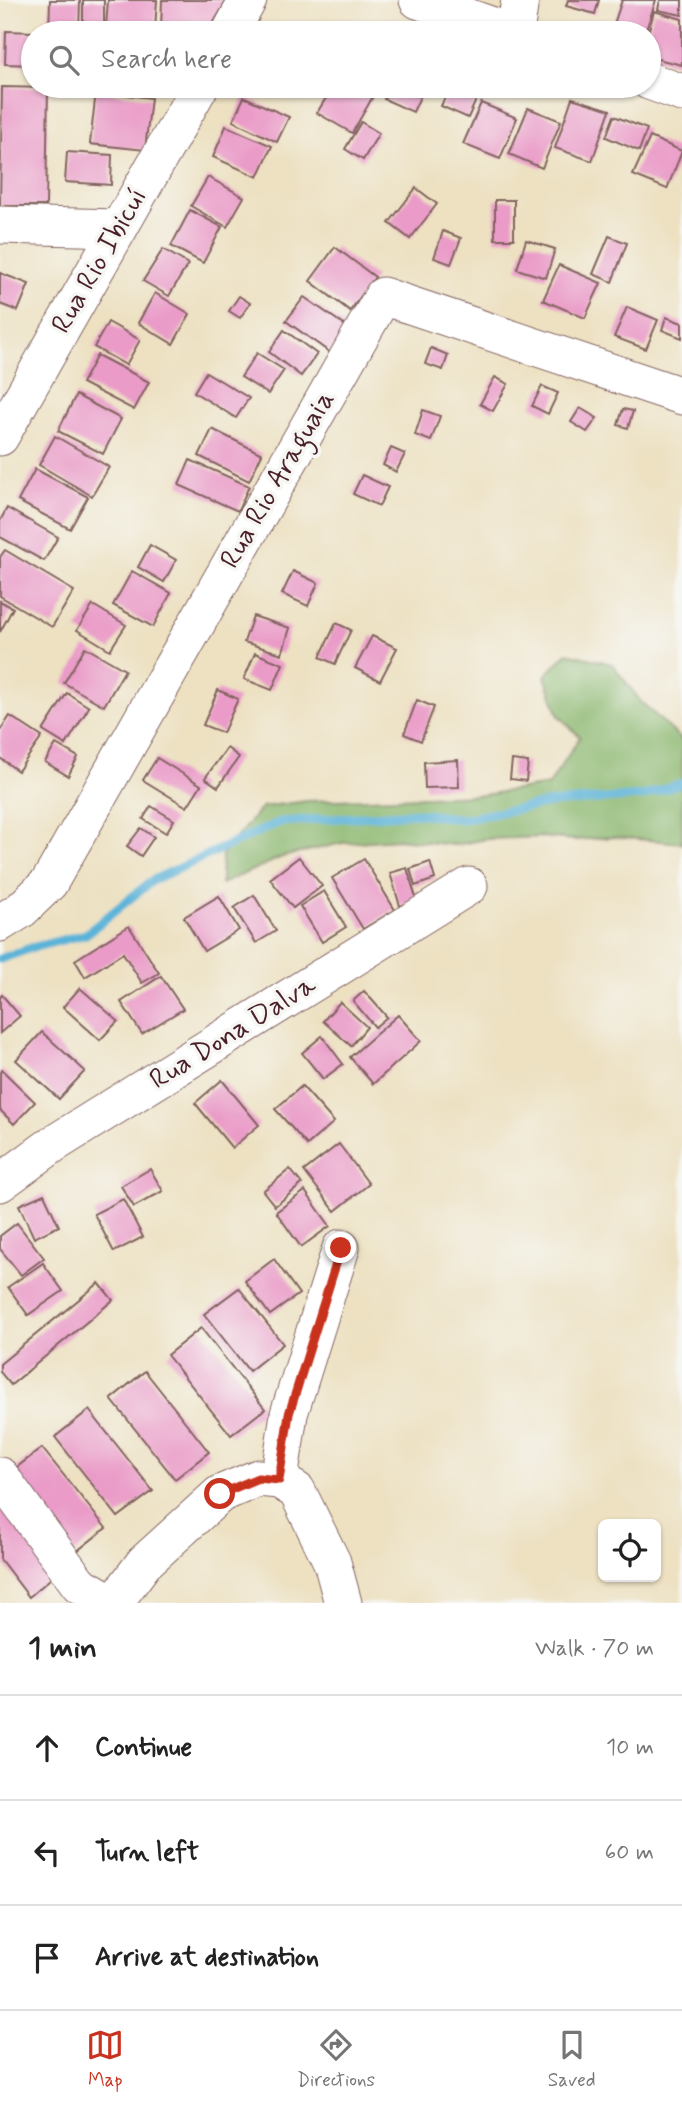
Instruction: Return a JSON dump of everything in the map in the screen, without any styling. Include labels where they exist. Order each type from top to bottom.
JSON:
[{"type":"street","points":[[236,21],[248,0]]},
{"type":"street","points":[[418,0],[479,21]]},
{"type":"street","points":[[516,21],[520,0]]},
{"type":"street","points":[[661,85],[682,93]]},
{"type":"street","name":"Rua Rio Ibicuí","points":[[0,437],[193,98]]},
{"type":"street","points":[[0,225],[119,228]]},
{"type":"street","name":"Rua Rio Araguaia","points":[[0,923],[21,910],[49,883],[383,296],[682,396]]},
{"type":"street","name":"Rua Dona Dalva","points":[[0,1183],[52,1145],[469,886]]},
{"type":"street","points":[[279,1480],[289,1414],[341,1248]]},
{"type":"street","points":[[0,1476],[79,1584],[113,1603],[144,1563],[220,1494],[258,1478],[279,1480],[297,1491],[332,1562],[343,1603]]},
{"type":"green space","points":[[567,653],[612,664],[642,703],[682,740],[682,843],[613,837],[574,840],[542,837],[486,839],[455,845],[398,839],[342,843],[282,857],[221,884],[222,855],[262,807],[307,801],[483,795],[549,785],[580,737],[559,716],[545,676]]},
{"type":"building","points":[[50,0],[80,0],[79,21],[49,21]]},
{"type":"building","points":[[83,0],[104,0],[104,21],[83,21]]},
{"type":"building","points":[[108,0],[157,0],[156,21],[106,21]]},
{"type":"building","points":[[162,0],[227,0],[215,21],[161,21]]},
{"type":"building","points":[[568,0],[599,0],[595,14],[566,6]]},
{"type":"building","points":[[622,0],[656,0],[649,21],[615,21]]},
{"type":"building","points":[[660,0],[682,0],[682,15],[658,10]]},
{"type":"building","points":[[654,11],[682,19],[682,65],[661,60],[661,21],[651,21]]},
{"type":"building","points":[[6,31],[21,32],[21,65],[5,64]]},
{"type":"building","points":[[2,87],[21,87],[21,98],[48,98],[46,206],[0,206]]},
{"type":"building","points":[[95,98],[151,98],[145,150],[90,144]]},
{"type":"building","points":[[244,98],[289,117],[277,142],[233,121]]},
{"type":"building","points":[[326,98],[372,98],[352,133],[317,113]]},
{"type":"building","points":[[384,98],[419,98],[413,112]]},
{"type":"building","points":[[445,98],[477,98],[468,118],[441,106]]},
{"type":"building","points":[[572,98],[610,110],[592,161],[555,148]]},
{"type":"building","points":[[481,103],[517,118],[500,159],[463,144]]},
{"type":"building","points":[[528,108],[561,121],[542,168],[509,154]]},
{"type":"building","points":[[614,116],[647,129],[639,151],[606,137]]},
{"type":"building","points":[[361,122],[379,133],[363,160],[345,149]]},
{"type":"building","points":[[226,126],[272,146],[258,177],[213,157]]},
{"type":"building","points":[[650,137],[682,151],[667,189],[633,175]]},
{"type":"building","points":[[67,152],[112,155],[111,185],[65,182]]},
{"type":"building","points":[[208,177],[244,197],[227,227],[191,206]]},
{"type":"building","points":[[416,188],[437,204],[410,239],[389,223]]},
{"type":"building","points":[[495,200],[514,200],[514,239],[495,239]]},
{"type":"building","points":[[190,210],[222,227],[203,263],[171,246]]},
{"type":"building","points":[[443,231],[461,238],[451,264],[434,258]]},
{"type":"building","points":[[609,236],[627,243],[612,282],[593,274]]},
{"type":"building","points":[[526,240],[555,249],[546,278],[517,269]]},
{"type":"building","points":[[335,247],[375,277],[350,311],[310,281]]},
{"type":"building","points":[[163,249],[188,264],[169,296],[143,281]]},
{"type":"building","points":[[559,265],[601,283],[585,318],[543,300]]},
{"type":"building","points":[[0,273],[29,284],[18,311],[0,304]]},
{"type":"building","points":[[155,293],[190,314],[173,344],[138,323]]},
{"type":"building","points":[[239,296],[250,303],[240,318],[229,311]]},
{"type":"building","points":[[304,297],[350,329],[332,354],[286,321]]},
{"type":"building","points":[[627,307],[658,320],[646,349],[614,337]]},
{"type":"building","points":[[666,317],[682,323],[682,338],[662,330]]},
{"type":"building","points":[[108,322],[140,340],[126,365],[94,347]]},
{"type":"building","points":[[284,330],[317,354],[301,376],[269,352]]},
{"type":"building","points":[[431,348],[448,355],[443,370],[425,364]]},
{"type":"building","points":[[257,353],[284,370],[268,394],[241,377]]},
{"type":"building","points":[[97,355],[149,382],[134,410],[82,383]]},
{"type":"building","points":[[206,372],[249,398],[236,418],[194,392]]},
{"type":"building","points":[[495,377],[508,384],[493,411],[480,404]]},
{"type":"building","points":[[542,386],[558,393],[548,414],[532,406]]},
{"type":"building","points":[[76,395],[121,419],[103,454],[58,431]]},
{"type":"building","points":[[580,408],[597,418],[587,432],[571,422]]},
{"type":"building","points":[[623,409],[633,411],[628,428],[618,425]]},
{"type":"building","points":[[423,410],[440,416],[431,441],[415,435]]},
{"type":"building","points":[[212,429],[262,454],[249,481],[199,456]]},
{"type":"building","points":[[55,436],[109,467],[92,496],[39,465]]},
{"type":"building","points":[[391,448],[405,454],[396,472],[383,465]]},
{"type":"building","points":[[190,460],[249,486],[238,511],[179,485]]},
{"type":"building","points":[[35,469],[88,497],[70,529],[18,501]]},
{"type":"building","points":[[362,475],[388,487],[379,506],[353,494]]},
{"type":"building","points":[[7,508],[58,537],[44,561],[0,537],[0,521]]},
{"type":"building","points":[[150,545],[176,560],[164,582],[138,567]]},
{"type":"building","points":[[5,550],[74,591],[52,627],[0,596],[0,557]]},
{"type":"building","points":[[132,571],[171,593],[153,627],[113,605]]},
{"type":"building","points":[[293,571],[318,583],[308,606],[282,594]]},
{"type":"building","points":[[0,601],[13,608],[0,632]]},
{"type":"building","points":[[93,605],[126,625],[110,650],[77,630]]},
{"type":"building","points":[[253,616],[290,628],[282,654],[244,642]]},
{"type":"building","points":[[336,623],[351,630],[335,664],[320,657]]},
{"type":"building","points":[[372,636],[397,648],[380,681],[355,668]]},
{"type":"building","points":[[85,647],[125,670],[104,706],[64,683]]},
{"type":"building","points":[[255,653],[283,664],[272,690],[244,679]]},
{"type":"building","points":[[218,690],[238,699],[223,733],[203,725]]},
{"type":"building","points":[[67,693],[89,707],[66,745],[43,731]]},
{"type":"building","points":[[417,700],[434,707],[421,741],[404,734]]},
{"type":"building","points":[[10,716],[42,737],[18,771],[0,758],[0,731]]},
{"type":"building","points":[[56,744],[78,757],[68,776],[45,762]]},
{"type":"building","points":[[227,748],[239,757],[218,787],[205,778]]},
{"type":"building","points":[[157,758],[201,785],[187,807],[143,780]]},
{"type":"building","points":[[458,760],[459,787],[425,788],[424,762]]},
{"type":"building","points":[[512,760],[528,762],[526,781],[510,779]]},
{"type":"building","points":[[151,806],[174,820],[166,833],[143,819]]},
{"type":"building","points":[[141,828],[154,837],[141,856],[127,846]]},
{"type":"building","points":[[299,857],[322,886],[293,908],[270,879]]},
{"type":"building","points":[[364,859],[395,910],[363,929],[332,878]]},
{"type":"building","points":[[430,862],[435,879],[415,886],[410,869]]},
{"type":"building","points":[[407,868],[417,901],[400,906],[390,873]]},
{"type":"building","points":[[324,891],[346,927],[322,942],[300,906]]},
{"type":"building","points":[[254,895],[276,931],[256,943],[234,908]]},
{"type":"building","points":[[219,896],[239,930],[204,951],[184,917]]},
{"type":"building","points":[[129,926],[159,973],[142,983],[123,953],[85,977],[75,960]]},
{"type":"building","points":[[161,976],[183,1009],[142,1034],[121,1002]]},
{"type":"building","points":[[80,988],[118,1021],[100,1040],[63,1007]]},
{"type":"building","points":[[364,991],[387,1017],[375,1027],[353,1001]]},
{"type":"building","points":[[2,995],[20,1016],[0,1033],[0,997]]},
{"type":"building","points":[[340,1002],[367,1027],[351,1046],[323,1021]]},
{"type":"building","points":[[398,1015],[421,1041],[373,1084],[350,1057]]},
{"type":"building","points":[[42,1032],[85,1071],[59,1099],[16,1060]]},
{"type":"building","points":[[322,1036],[343,1064],[323,1079],[302,1053]]},
{"type":"building","points":[[2,1070],[35,1102],[14,1124],[0,1110]]},
{"type":"building","points":[[222,1080],[259,1125],[232,1148],[195,1103]]},
{"type":"building","points":[[302,1086],[334,1122],[307,1145],[275,1109]]},
{"type":"building","points":[[339,1144],[369,1184],[335,1211],[304,1171]]},
{"type":"building","points":[[150,1169],[163,1191],[134,1207],[121,1186]]},
{"type":"building","points":[[290,1169],[302,1184],[275,1206],[263,1191]]},
{"type":"building","points":[[305,1191],[330,1226],[301,1247],[276,1212]]},
{"type":"building","points":[[44,1194],[59,1226],[34,1238],[19,1205]]},
{"type":"building","points":[[123,1199],[143,1237],[114,1252],[94,1214]]},
{"type":"building","points":[[17,1223],[44,1258],[21,1275],[0,1249],[0,1236]]},
{"type":"building","points":[[274,1259],[299,1294],[270,1315],[245,1281]]},
{"type":"building","points":[[43,1263],[63,1291],[28,1315],[8,1287]]},
{"type":"building","points":[[99,1283],[113,1300],[11,1385],[0,1372],[0,1364]]},
{"type":"building","points":[[239,1288],[283,1344],[249,1371],[204,1314]]},
{"type":"building","points":[[201,1328],[265,1409],[231,1435],[167,1355]]},
{"type":"building","points":[[145,1371],[209,1452],[175,1479],[111,1399]]},
{"type":"building","points":[[89,1410],[153,1491],[118,1517],[55,1437]]},
{"type":"building","points":[[42,1448],[106,1528],[72,1555],[8,1474]]},
{"type":"building","points":[[0,1494],[63,1568],[29,1597],[0,1559]]},
{"type":"waterway","points":[[0,959],[86,934],[153,880],[280,822],[417,813],[463,819],[550,803],[643,796],[682,783]]},
{"type":"route","points":[[220,1494],[258,1478],[279,1480],[289,1414],[341,1248]]}]
